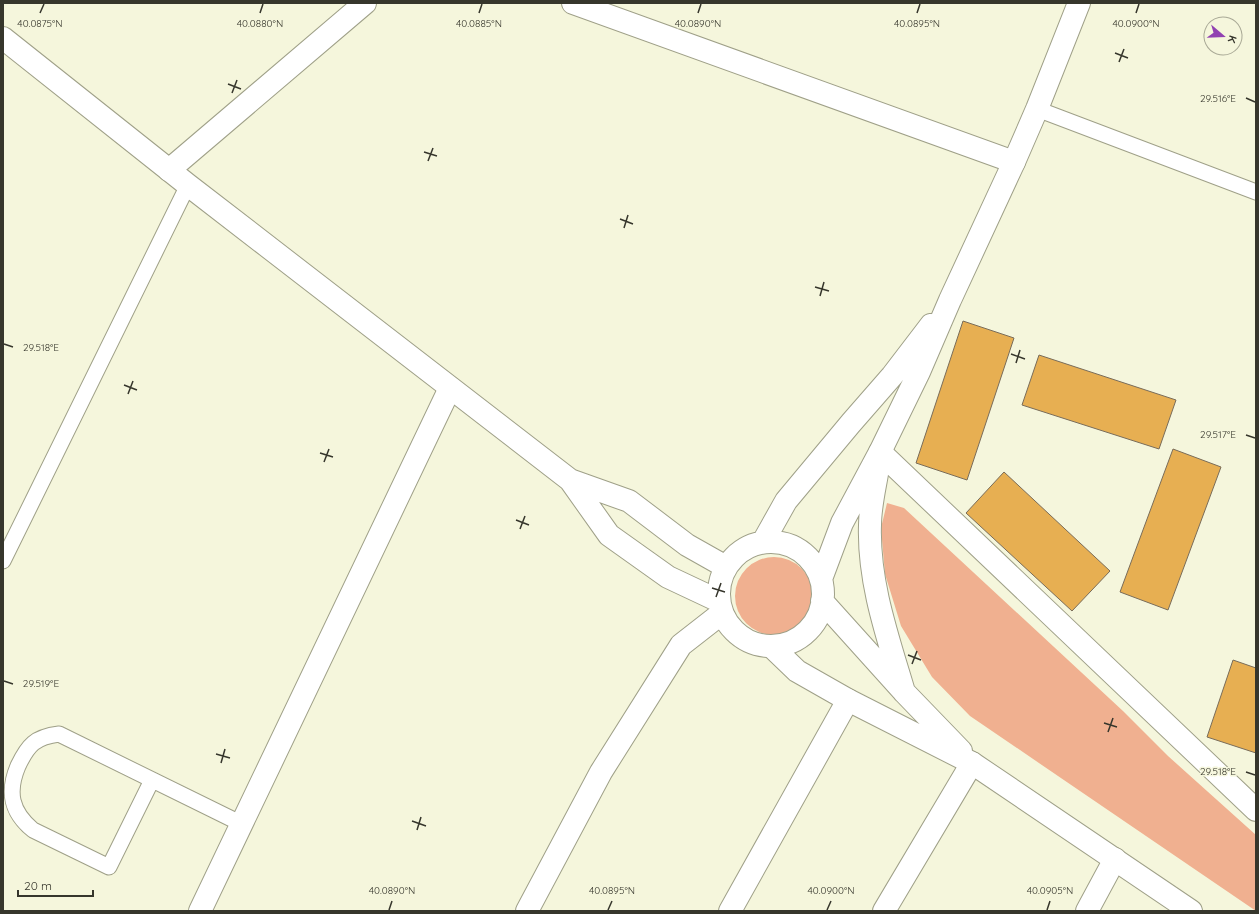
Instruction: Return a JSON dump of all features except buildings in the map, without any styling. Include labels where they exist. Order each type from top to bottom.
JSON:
[{"type":"street","points":[[169,170],[365,3]]},
{"type":"street","points":[[573,3],[1014,162]]},
{"type":"street","points":[[821,580],[842,523],[880,452],[919,372],[950,300],[1014,162],[1037,109],[1079,3]]},
{"type":"street","points":[[3,38],[188,185],[570,480],[609,535],[668,577],[721,607]]},
{"type":"street","points":[[763,542],[786,501],[892,376],[950,300]]},
{"type":"street","points":[[200,911],[450,388]]},
{"type":"street","points":[[880,452],[870,524],[871,567],[885,628],[904,692]]},
{"type":"street","points":[[880,452],[1256,810]]},
{"type":"street","points":[[570,480],[628,501],[687,545],[726,567]]},
{"type":"street","points":[[763,542],[778,542],[793,546],[805,554],[815,566],[821,580],[823,590],[818,615],[810,628],[799,637],[786,644],[772,646],[759,645],[747,641],[728,624],[721,607],[719,589],[721,578],[726,567],[742,550],[763,542]]},
{"type":"street","points":[[822,601],[904,692],[972,763]]},
{"type":"street","points":[[527,911],[601,772],[681,645],[721,607]]},
{"type":"street","points":[[772,646],[797,671],[848,700],[972,763],[1191,911]]},
{"type":"street","points":[[730,911],[848,700]]},
{"type":"street","points":[[884,911],[972,763]]},
{"type":"street","points":[[1086,911],[1115,859]]},
{"type":"lane","points":[[1037,109],[1256,192]]},
{"type":"lane","points":[[3,561],[188,185]]},
{"type":"lane","points":[[152,780],[109,867],[33,830],[18,815],[12,795],[14,775],[23,755],[30,746],[38,740],[48,735],[59,734],[242,824]]},
{"type":"shaded area","points":[[887,503],[904,508],[1123,711],[1168,756],[1256,835],[1256,911],[970,716],[932,677],[901,626],[885,574],[881,528]]},
{"type":"shaded area","points":[[774,557],[789,560],[801,569],[810,581],[813,596],[810,611],[801,623],[789,632],[774,635],[759,632],[747,623],[738,611],[735,596],[738,581],[747,569],[759,560]]}]
